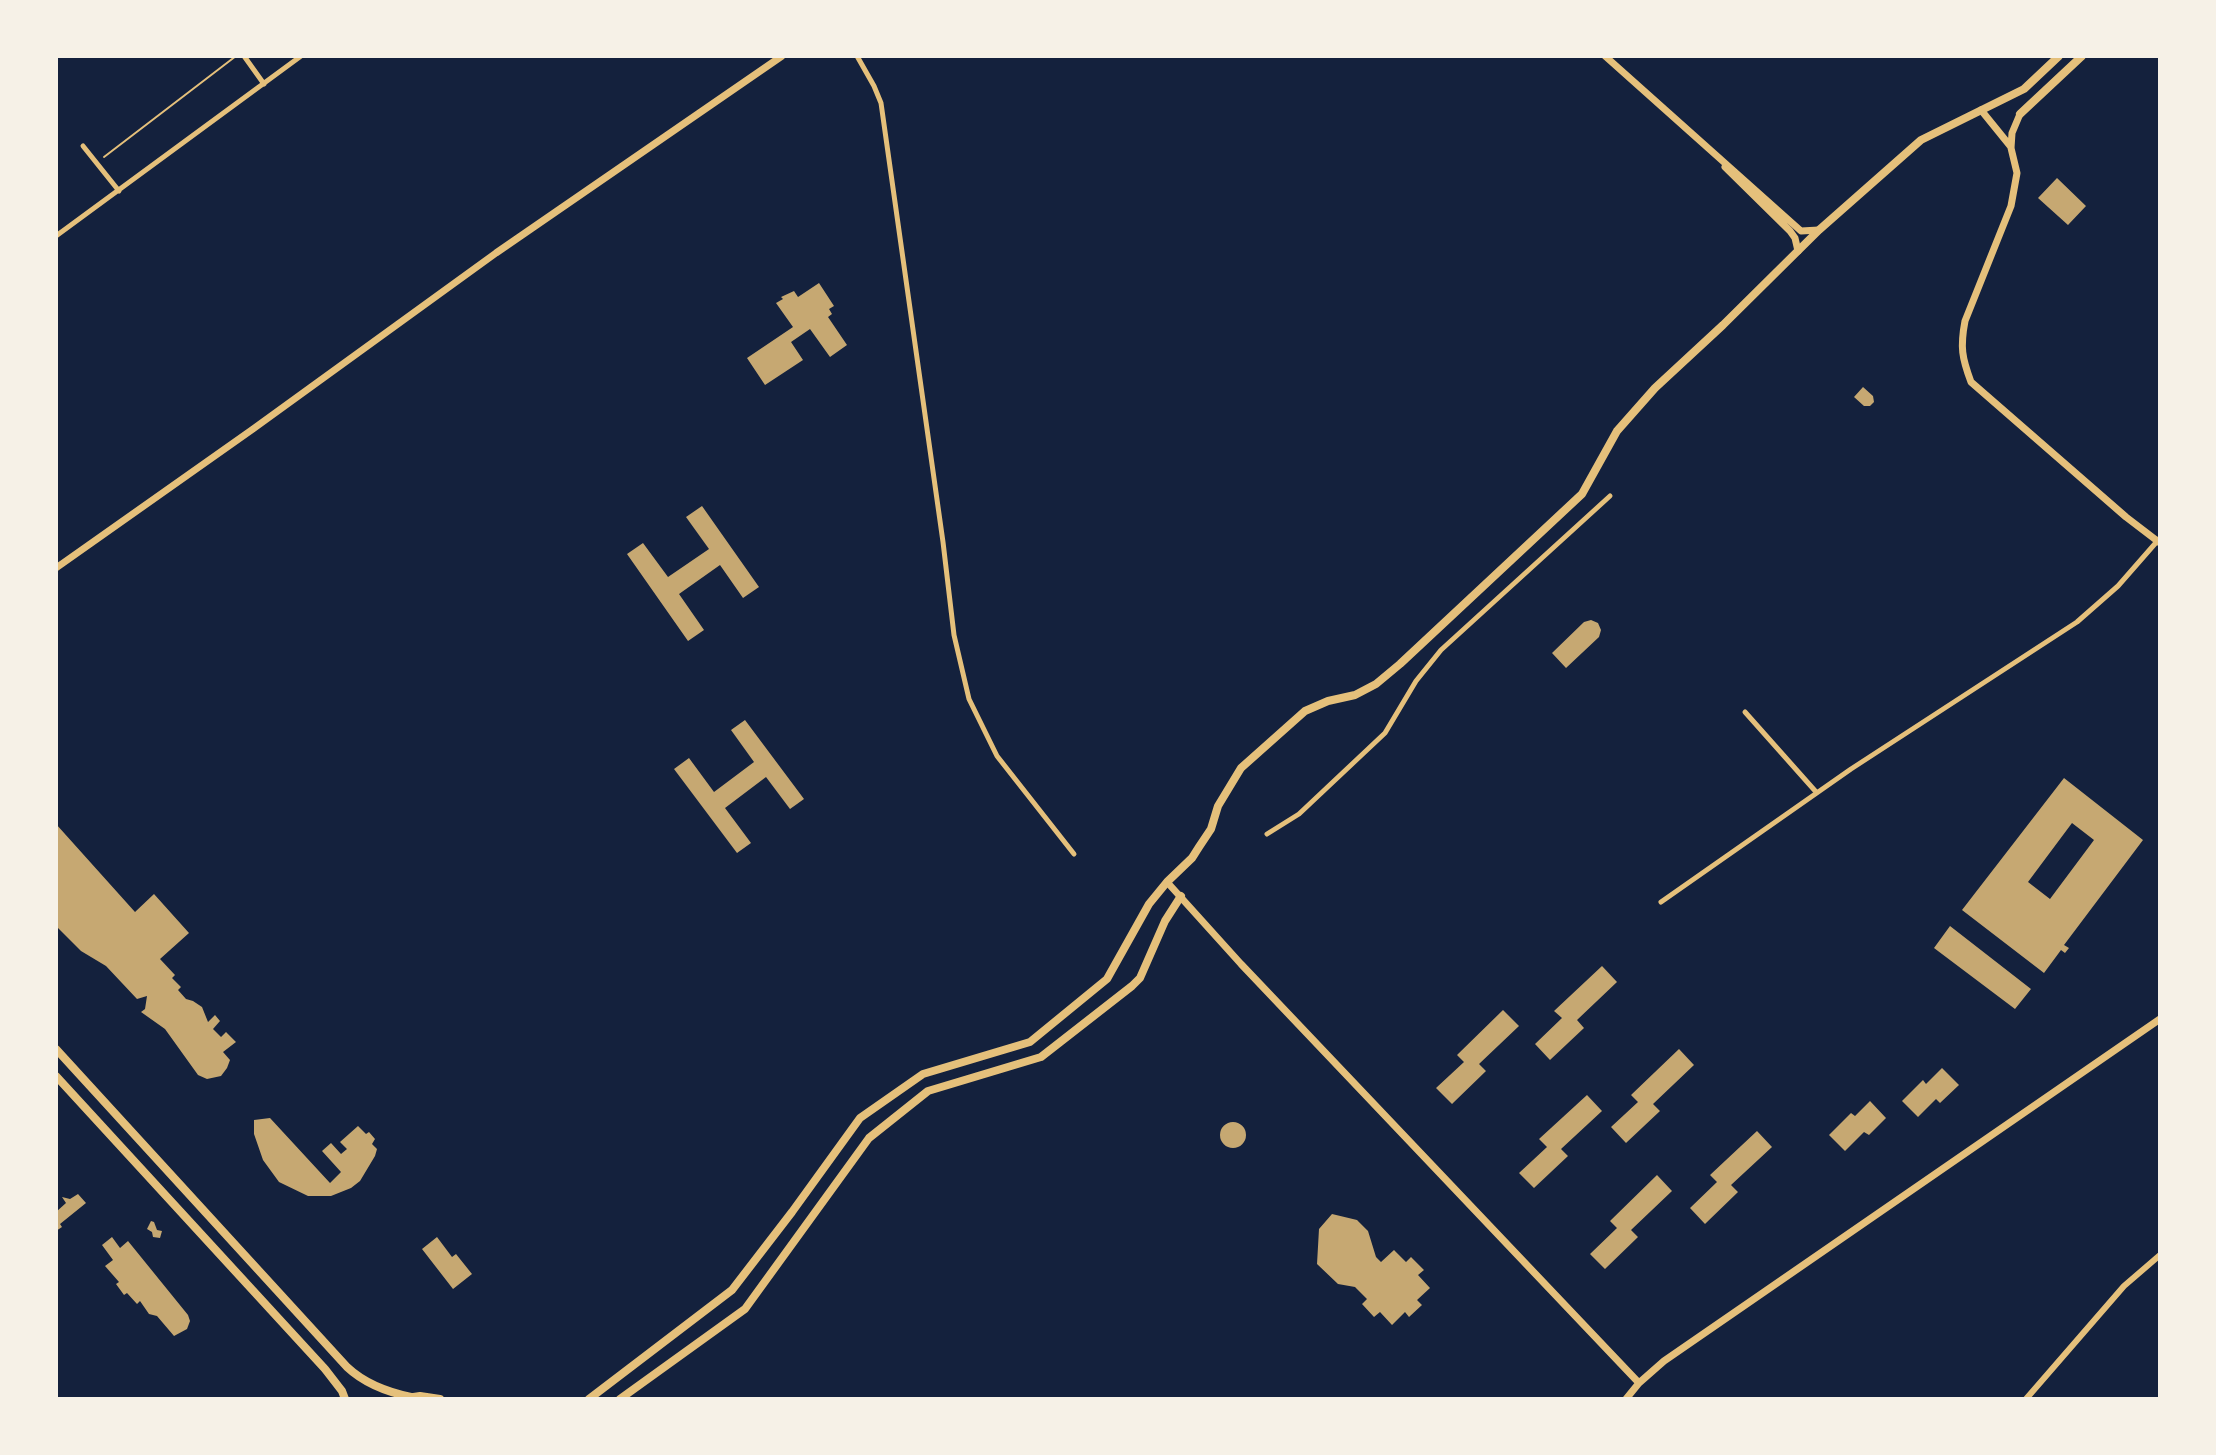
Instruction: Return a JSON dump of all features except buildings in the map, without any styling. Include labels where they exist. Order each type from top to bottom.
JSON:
[{"type":"main road","points":[[56,568],[496,253],[782,56]]},
{"type":"main road","points":[[1605,56],[1717,159],[1796,237],[1798,251]]},
{"type":"main road","points":[[589,1399],[732,1290],[860,1118],[922,1074],[1030,1042],[1107,979],[1149,904],[1192,858],[1211,829],[1218,806],[1241,768],[1306,711],[1328,701],[1355,695],[1376,684],[1526,546],[1582,494],[1617,431],[1655,388],[1819,230],[1921,139],[2024,89],[2059,56]]},
{"type":"main road","points":[[2082,56],[2020,114],[2012,133],[2011,148],[2017,173],[2011,206],[1965,321],[1962,358],[1971,382],[2117,509],[2159,541]]},
{"type":"main road","points":[[1981,110],[2011,148]]},
{"type":"main road","points":[[1717,159],[1737,173],[1801,231],[1819,230]]},
{"type":"main road","points":[[1167,882],[1241,964],[1639,1383]]},
{"type":"main road","points":[[620,1399],[745,1309],[869,1138],[928,1091],[1041,1057],[1132,986],[1140,978],[1165,921],[1181,896]]},
{"type":"main road","points":[[1626,1399],[1639,1383],[1664,1361],[2160,1019]]},
{"type":"main road","points":[[56,1049],[347,1367],[358,1377],[379,1388],[408,1398],[439,1398]]},
{"type":"main road","points":[[56,1076],[325,1369],[345,1399]]},
{"type":"street","points":[[244,56],[264,84]]},
{"type":"street","points":[[56,236],[301,56]]},
{"type":"street","points":[[857,56],[881,103],[954,635],[970,699],[997,756],[1074,854]]},
{"type":"street","points":[[83,146],[119,191]]},
{"type":"street","points":[[1266,834],[1299,814],[1385,733],[1430,663],[1610,496]]},
{"type":"street","points":[[1661,902],[1816,793],[2077,621],[2118,586],[2159,541]]},
{"type":"street","points":[[1745,712],[1816,793]]},
{"type":"street","points":[[2026,1399],[2124,1286],[2160,1255]]},
{"type":"path","points":[[103,158],[236,56]]}]
